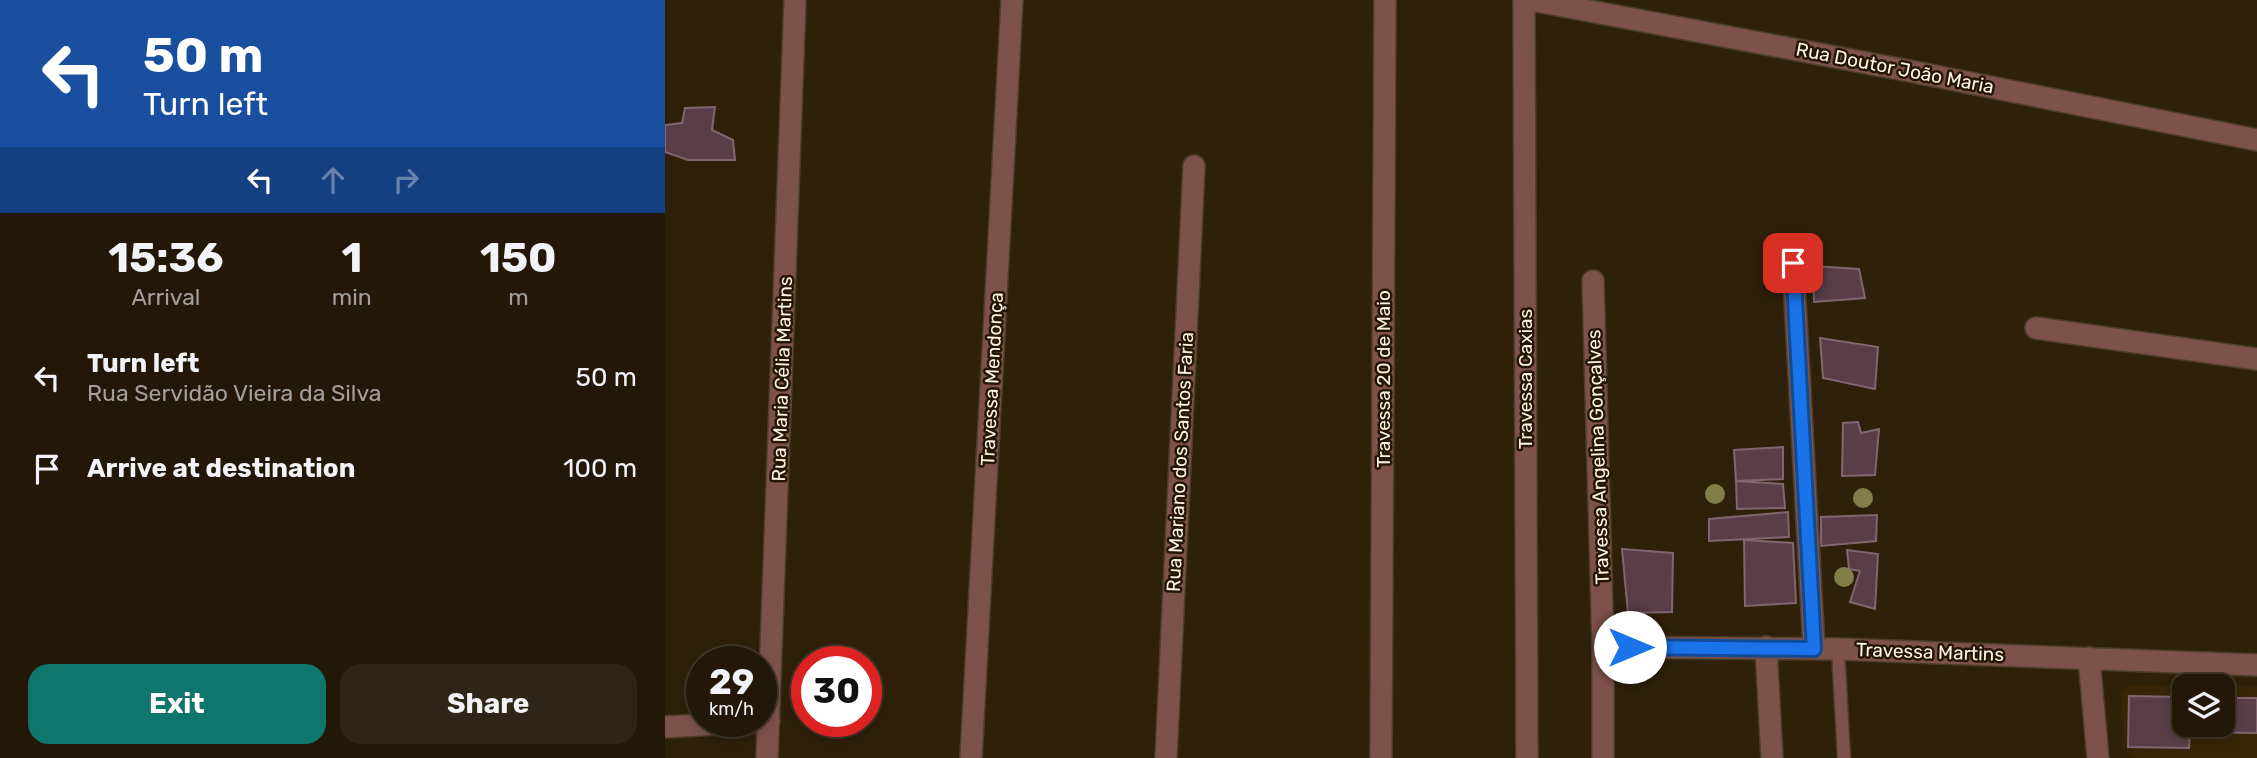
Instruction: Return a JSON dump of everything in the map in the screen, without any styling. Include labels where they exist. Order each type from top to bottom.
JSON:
[{"type":"street","name":"Rua Maria Célia Martins","points":[[772,646],[795,0]]},
{"type":"street","name":"Travessa Mendonça","points":[[971,758],[1012,0]]},
{"type":"street","name":"Travessa 20 de Maio","points":[[1381,758],[1385,0]]},
{"type":"street","name":"Travessa Caxias","points":[[1524,0],[1527,758]]},
{"type":"street","name":"Rua Doutor João Maria","points":[[1531,0],[1901,69],[2257,140]]},
{"type":"street","name":"Rua Mariano dos Santos Faria","points":[[1166,758],[1194,166]]},
{"type":"street","points":[[1793,263],[1814,649]]},
{"type":"street","name":"Travessa Angelina Gonçalves","points":[[1593,281],[1603,647],[1603,758]]},
{"type":"street","points":[[2036,328],[2257,359]]},
{"type":"street","name":"Travessa Martins","points":[[1603,647],[1766,647],[2257,665]]},
{"type":"street","points":[[1766,647],[1772,758]]},
{"type":"street","points":[[2089,658],[2098,758]]},
{"type":"street","points":[[665,727],[686,726]]},
{"type":"street","name":"Rua Maria Célia Martins","points":[[767,758],[768,737]]},
{"type":"lane","points":[[1838,649],[1844,758]]},
{"type":"shaded area","points":[[2129,685],[2172,686],[2172,737],[2235,737],[2235,686],[2257,687],[2257,758],[2133,758],[2122,745],[2122,692]]},
{"type":"building","points":[[715,107],[712,130],[733,140],[735,160],[688,160],[665,152],[665,125],[682,123],[685,108]]},
{"type":"building","points":[[1813,266],[1859,269],[1865,298],[1814,302]]},
{"type":"building","points":[[1820,338],[1878,347],[1875,389],[1823,378]]},
{"type":"building","points":[[1858,422],[1861,433],[1879,429],[1875,475],[1842,476],[1843,423]]},
{"type":"building","points":[[1783,447],[1783,479],[1736,481],[1734,450]]},
{"type":"building","points":[[1736,481],[1783,484],[1785,508],[1737,509]]},
{"type":"building","points":[[1788,512],[1789,537],[1709,541],[1709,519]]},
{"type":"building","points":[[1877,515],[1876,541],[1821,546],[1821,517]]},
{"type":"building","points":[[1744,540],[1793,543],[1796,603],[1745,606]]},
{"type":"building","points":[[1622,549],[1673,553],[1672,612],[1628,613]]},
{"type":"building","points":[[1847,550],[1878,554],[1875,609],[1850,602],[1860,571],[1849,569]]},
{"type":"building","points":[[2129,696],[2172,697],[2172,737],[2190,737],[2189,748],[2128,747]]},
{"type":"building","points":[[2235,698],[2257,698],[2257,733],[2235,733]]},
{"type":"route","points":[[1630,647],[1814,649],[1793,263]]}]
